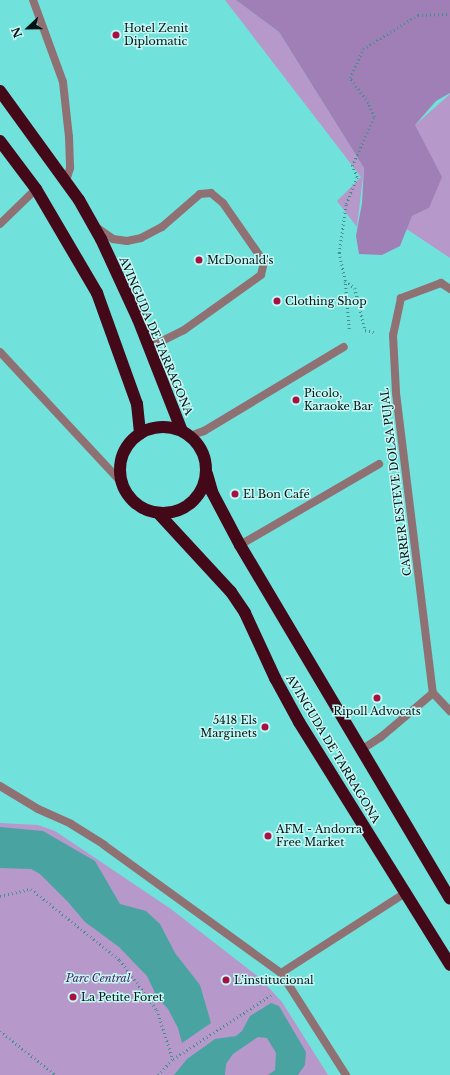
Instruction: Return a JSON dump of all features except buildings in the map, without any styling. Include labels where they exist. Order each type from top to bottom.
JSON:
[{"type":"highway","name":"AVINGUDA DE TARRAGONA","points":[[0,91],[66,181],[94,226],[127,294],[148,348],[186,433]]},
{"type":"highway","points":[[0,141],[36,189],[97,293],[137,404],[140,434]]},
{"type":"highway","points":[[207,474],[203,487],[191,503],[173,513],[159,514],[138,506],[128,495],[122,483],[120,469],[123,455],[130,443],[140,434],[160,427],[186,433],[200,446],[206,460],[207,474],[212,492],[240,545],[450,898]]},
{"type":"highway","name":"AVINGUDA DE TARRAGONA","points":[[159,514],[231,592],[245,613],[275,678],[299,722],[450,965]]},
{"type":"street","points":[[33,0],[62,82],[69,137],[70,168],[66,181]]},
{"type":"street","points":[[0,224],[36,189]]},
{"type":"street","points":[[94,226],[113,239],[127,241],[141,238],[162,227],[200,194],[211,193],[224,203],[264,262],[261,275],[184,330],[148,348]]},
{"type":"street","name":"CARRER ESTEVE DOLSA PUJAL","points":[[433,693],[396,393],[393,335],[401,298],[442,283],[450,289]]},
{"type":"street","points":[[186,433],[204,431],[344,347]]},
{"type":"street","points":[[0,352],[122,483]]},
{"type":"street","points":[[240,545],[379,464]]},
{"type":"street","points":[[361,750],[381,737],[433,693],[450,711]]},
{"type":"street","points":[[0,786],[38,809],[71,824],[104,845],[281,973],[346,1075]]},
{"type":"street","points":[[281,973],[405,893]]},
{"type":"path","points":[[344,347],[350,325],[345,280],[339,253],[346,204],[357,176],[352,166],[374,117],[368,103],[350,78],[363,49],[418,15],[450,14]]},
{"type":"path","points":[[345,280],[355,288],[365,330],[393,335]]},
{"type":"path","points":[[0,896],[31,890],[120,960],[158,1010],[173,1059]]},
{"type":"path","points":[[158,1075],[173,1059],[288,984]]},
{"type":"path","points":[[0,1031],[56,1075]]},
{"type":"green space","points":[[225,0],[236,0],[279,32],[364,168],[357,227],[337,201],[361,177]]},
{"type":"green space","points":[[450,94],[450,258],[405,228],[412,216],[429,208],[415,125]]},
{"type":"green space","name":"Parc Central","points":[[0,823],[38,825],[55,831],[171,909],[260,978],[282,1002],[328,1075],[0,1075]]},
{"type":"shaded area","points":[[236,0],[450,0],[450,93],[436,101],[415,125],[442,177],[429,208],[412,216],[400,246],[382,255],[359,254],[356,236],[362,203],[364,168],[279,32]]},
{"type":"water","points":[[0,827],[43,831],[95,861],[120,904],[146,911],[160,924],[175,953],[200,985],[211,1023],[182,1043],[178,1028],[168,1009],[157,997],[147,976],[119,947],[85,922],[68,902],[40,874],[31,869],[0,868]]},
{"type":"water","points":[[271,1003],[279,1006],[306,1052],[305,1065],[298,1075],[268,1075],[275,1070],[276,1053],[267,1038],[258,1037],[233,1054],[226,1064],[225,1075],[174,1075],[187,1059],[215,1039],[236,1036],[242,1031],[250,1016]]},
{"type":"place","name":"Hotel Zenit Diplomatic","points":[[116,35]]},
{"type":"place","name":"McDonald's","points":[[199,260]]},
{"type":"place","name":"Clothing Shop","points":[[277,301]]},
{"type":"place","name":"Picolo, Karaoke Bar","points":[[296,400]]},
{"type":"place","name":"El Bon Café","points":[[235,494]]},
{"type":"place","name":"Ripoll Advocats","points":[[377,698]]},
{"type":"place","name":"5418 Els Marginets","points":[[265,727]]},
{"type":"place","name":"AFM - Andorra Free Market","points":[[268,836]]},
{"type":"place","name":"L’institucional","points":[[226,980]]},
{"type":"place","name":"La Petite Foret","points":[[73,997]]}]
